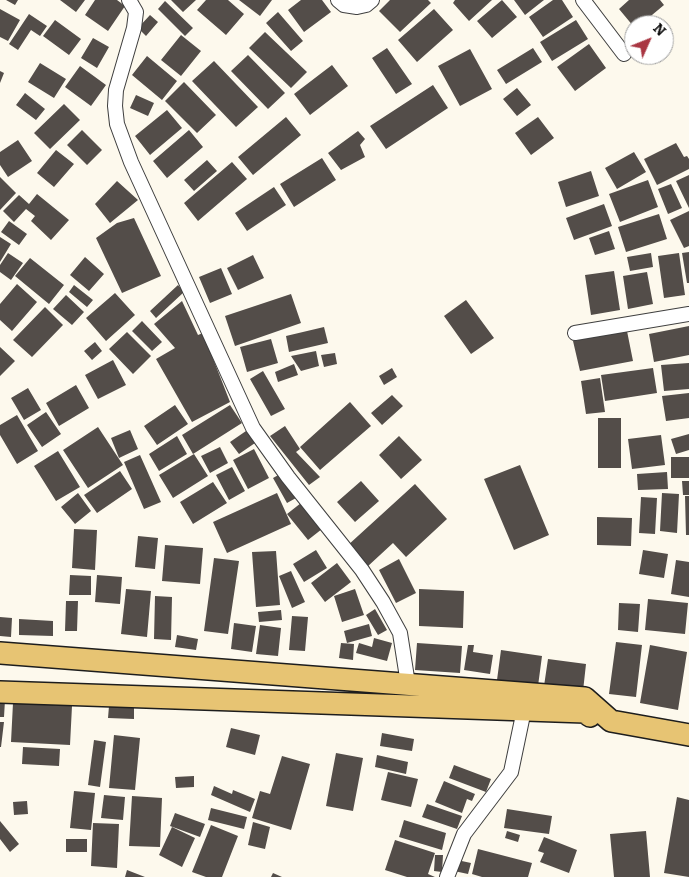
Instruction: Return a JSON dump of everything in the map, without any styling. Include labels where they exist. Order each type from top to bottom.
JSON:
[{"type":"main road","points":[[0,653],[408,684],[585,705],[610,728],[689,747]]},
{"type":"main road","points":[[0,692],[524,710],[585,705]]},
{"type":"main road","points":[[610,728],[689,735]]},
{"type":"street","points":[[338,0],[344,5],[357,7],[366,5],[372,0]]},
{"type":"street","points":[[583,0],[624,54]]},
{"type":"street","points":[[136,4],[134,28],[116,90],[115,106],[117,124],[131,162],[252,428],[288,477],[362,570],[383,602],[400,633],[408,684]]},
{"type":"street","points":[[575,333],[689,314]]},
{"type":"street","points":[[447,877],[464,834],[511,772],[524,710]]},
{"type":"building","points":[[6,0],[18,0],[15,5]]},
{"type":"building","points":[[60,0],[85,0],[76,12]]},
{"type":"building","points":[[95,0],[117,0],[125,6],[108,31],[85,15]]},
{"type":"building","points":[[171,0],[196,0],[183,12]]},
{"type":"building","points":[[206,0],[228,0],[244,14],[226,35],[197,10]]},
{"type":"building","points":[[239,0],[272,0],[260,16]]},
{"type":"building","points":[[301,0],[322,0],[331,12],[304,32],[288,10]]},
{"type":"building","points":[[390,0],[428,0],[431,3],[400,32],[379,11]]},
{"type":"building","points":[[455,0],[492,0],[469,21],[453,3]]},
{"type":"building","points":[[502,0],[517,17],[492,38],[477,21]]},
{"type":"building","points":[[514,0],[544,0],[525,15]]},
{"type":"building","points":[[553,0],[562,0],[573,17],[543,37],[529,17]]},
{"type":"building","points":[[629,0],[660,0],[664,5],[652,15],[624,15],[619,9]]},
{"type":"building","points":[[165,1],[193,28],[185,36],[158,9]]},
{"type":"building","points":[[0,9],[20,20],[8,41],[0,37]]},
{"type":"building","points":[[434,9],[453,30],[417,62],[398,40]]},
{"type":"building","points":[[278,12],[303,41],[291,51],[266,23]]},
{"type":"building","points":[[29,14],[47,26],[40,36],[31,30],[18,50],[9,44]]},
{"type":"building","points":[[150,15],[158,22],[146,36],[138,28]]},
{"type":"building","points":[[55,20],[81,39],[69,55],[43,36]]},
{"type":"building","points":[[576,20],[588,39],[552,61],[540,42]]},
{"type":"building","points":[[265,32],[307,72],[291,88],[249,48]]},
{"type":"building","points":[[181,35],[201,51],[181,76],[161,60]]},
{"type":"building","points":[[93,38],[109,47],[97,68],[81,58]]},
{"type":"building","points":[[589,44],[606,68],[575,91],[557,67]]},
{"type":"building","points":[[387,48],[412,84],[396,94],[372,58]]},
{"type":"building","points":[[533,48],[542,62],[506,84],[497,70]]},
{"type":"building","points":[[470,49],[492,89],[460,106],[438,66]]},
{"type":"building","points":[[248,55],[285,93],[268,109],[231,71]]},
{"type":"building","points":[[147,56],[177,81],[162,100],[132,75]]},
{"type":"building","points":[[214,61],[258,107],[236,127],[192,81]]},
{"type":"building","points":[[40,63],[66,79],[54,98],[28,82]]},
{"type":"building","points":[[332,65],[348,86],[310,115],[294,94]]},
{"type":"building","points":[[80,66],[106,85],[91,106],[65,87]]},
{"type":"building","points":[[0,71],[4,73],[0,83]]},
{"type":"building","points":[[184,82],[216,115],[197,133],[165,101]]},
{"type":"building","points":[[433,85],[448,108],[386,149],[370,126]]},
{"type":"building","points":[[517,88],[531,105],[517,116],[503,99]]},
{"type":"building","points":[[25,93],[45,109],[36,120],[16,105]]},
{"type":"building","points":[[136,95],[154,103],[148,116],[130,108]]},
{"type":"building","points":[[64,104],[80,120],[50,149],[34,133]]},
{"type":"building","points":[[167,110],[182,128],[150,155],[135,136]]},
{"type":"building","points":[[286,117],[301,135],[253,175],[238,157]]},
{"type":"building","points":[[538,117],[554,138],[531,155],[515,133]]},
{"type":"building","points":[[82,130],[102,150],[87,165],[67,145]]},
{"type":"building","points":[[189,130],[203,147],[167,178],[153,161]]},
{"type":"building","points":[[358,131],[365,139],[360,145],[365,157],[341,170],[328,153]]},
{"type":"building","points":[[18,140],[32,161],[8,177],[0,165],[0,152]]},
{"type":"building","points":[[676,143],[684,157],[687,156],[689,159],[689,169],[657,185],[644,159]]},
{"type":"building","points":[[56,150],[74,164],[54,187],[37,173]]},
{"type":"building","points":[[634,152],[646,172],[617,189],[605,168]]},
{"type":"building","points":[[322,158],[336,180],[294,207],[280,184]]},
{"type":"building","points":[[207,160],[217,171],[194,191],[184,180]]},
{"type":"building","points":[[232,162],[247,179],[198,221],[184,203]]},
{"type":"building","points":[[591,171],[599,196],[566,207],[558,182]]},
{"type":"building","points":[[689,175],[689,208],[676,181]]},
{"type":"building","points":[[0,177],[16,193],[0,210]]},
{"type":"building","points":[[648,180],[658,207],[620,222],[609,194]]},
{"type":"building","points":[[117,181],[138,200],[110,223],[95,204]]},
{"type":"building","points":[[671,184],[682,208],[668,214],[658,189]]},
{"type":"building","points":[[274,187],[286,205],[247,231],[235,213]]},
{"type":"building","points":[[37,194],[69,220],[51,240],[31,221],[35,216],[26,209],[14,222],[3,211],[19,195],[29,204]]},
{"type":"building","points":[[604,204],[612,226],[574,240],[566,218]]},
{"type":"building","points":[[689,211],[689,246],[684,248],[670,220]]},
{"type":"building","points":[[659,214],[667,239],[626,252],[618,227]]},
{"type":"building","points":[[134,218],[161,276],[122,293],[96,238],[117,223]]},
{"type":"building","points":[[9,221],[27,234],[19,245],[1,232]]},
{"type":"building","points":[[609,231],[615,249],[595,255],[589,238]]},
{"type":"building","points":[[0,237],[11,244],[0,262]]},
{"type":"building","points":[[689,252],[689,283],[687,283],[682,253]]},
{"type":"building","points":[[8,253],[23,263],[11,280],[0,272],[0,265]]},
{"type":"building","points":[[651,253],[653,267],[630,271],[627,257]]},
{"type":"building","points":[[679,253],[685,295],[664,298],[658,256]]},
{"type":"building","points":[[253,255],[264,278],[238,290],[227,268]]},
{"type":"building","points":[[85,257],[104,274],[89,291],[70,275]]},
{"type":"building","points":[[30,258],[64,285],[49,304],[15,276]]},
{"type":"building","points":[[221,268],[232,294],[210,303],[199,277]]},
{"type":"building","points":[[614,271],[620,310],[591,315],[585,275]]},
{"type":"building","points":[[647,272],[653,304],[628,309],[623,276]]},
{"type":"building","points":[[17,284],[37,302],[12,331],[0,320],[0,304]]},
{"type":"building","points":[[74,285],[93,300],[87,307],[69,292]]},
{"type":"building","points":[[178,285],[184,292],[156,318],[150,311]]},
{"type":"building","points":[[115,293],[135,315],[106,341],[86,318]]},
{"type":"building","points":[[291,294],[301,323],[235,346],[225,316]]},
{"type":"building","points":[[66,295],[84,312],[72,325],[53,309]]},
{"type":"building","points":[[466,300],[494,338],[471,354],[444,316]]},
{"type":"building","points":[[182,301],[198,335],[203,333],[230,402],[192,422],[156,359],[175,348],[154,324]]},
{"type":"building","points":[[45,307],[63,325],[32,357],[13,340]]},
{"type":"building","points":[[142,321],[162,342],[152,351],[132,331]]},
{"type":"building","points":[[689,326],[689,355],[654,362],[649,334]]},
{"type":"building","points":[[324,327],[328,343],[289,352],[286,336]]},
{"type":"building","points":[[627,331],[633,361],[580,371],[573,341]]},
{"type":"building","points":[[127,332],[151,356],[133,374],[109,349]]},
{"type":"building","points":[[271,339],[278,363],[247,372],[240,347]]},
{"type":"building","points":[[95,342],[102,351],[92,360],[84,351]]},
{"type":"building","points":[[0,347],[15,361],[0,376]]},
{"type":"building","points":[[316,351],[319,366],[301,371],[291,356]]},
{"type":"building","points":[[335,353],[337,364],[324,367],[321,355]]},
{"type":"building","points":[[113,360],[126,385],[98,399],[85,375]]},
{"type":"building","points":[[689,363],[689,389],[664,391],[661,365]]},
{"type":"building","points":[[294,364],[298,375],[278,382],[275,372]]},
{"type":"building","points":[[392,368],[397,377],[384,385],[379,376]]},
{"type":"building","points":[[653,368],[657,393],[605,401],[601,375]]},
{"type":"building","points":[[263,371],[285,409],[271,416],[250,379]]},
{"type":"building","points":[[600,378],[605,412],[586,414],[581,381]]},
{"type":"building","points":[[76,385],[89,408],[59,426],[46,403]]},
{"type":"building","points":[[28,388],[41,410],[24,420],[11,398]]},
{"type":"building","points":[[689,393],[689,418],[666,421],[662,396]]},
{"type":"building","points":[[392,395],[403,406],[382,425],[371,413]]},
{"type":"building","points":[[350,402],[371,426],[320,470],[300,447]]},
{"type":"building","points":[[175,405],[188,424],[157,445],[144,426]]},
{"type":"building","points":[[230,405],[242,423],[193,454],[182,435]]},
{"type":"building","points":[[46,412],[61,434],[42,447],[27,425]]},
{"type":"building","points":[[17,415],[38,451],[17,464],[0,435],[0,425]]},
{"type":"building","points":[[598,418],[621,418],[621,468],[598,468]]},
{"type":"building","points":[[285,426],[300,449],[296,452],[320,477],[309,485],[270,436]]},
{"type":"building","points":[[98,427],[123,465],[88,488],[63,450]]},
{"type":"building","points":[[130,430],[138,449],[119,458],[111,438]]},
{"type":"building","points":[[246,431],[255,443],[239,454],[230,442]]},
{"type":"building","points":[[689,434],[689,450],[676,454],[671,439]]},
{"type":"building","points":[[661,435],[665,465],[632,469],[628,439]]},
{"type":"building","points":[[177,436],[187,454],[159,471],[149,454]]},
{"type":"building","points":[[399,436],[422,460],[401,479],[379,455]]},
{"type":"building","points":[[220,447],[228,463],[210,473],[201,456]]},
{"type":"building","points":[[254,449],[269,478],[248,489],[233,460]]},
{"type":"building","points":[[58,451],[80,487],[56,501],[34,466]]},
{"type":"building","points":[[194,454],[208,476],[173,498],[159,475]]},
{"type":"building","points":[[140,455],[161,502],[144,509],[124,462]]},
{"type":"building","points":[[671,457],[689,457],[689,478],[671,478]]},
{"type":"building","points":[[520,465],[549,535],[514,550],[484,479]]},
{"type":"building","points":[[232,467],[245,491],[229,500],[216,475]]},
{"type":"building","points":[[120,471],[132,489],[97,513],[84,495]]},
{"type":"building","points":[[667,472],[668,489],[638,490],[637,474]]},
{"type":"building","points":[[282,473],[296,498],[287,503],[273,478]]},
{"type":"building","points":[[361,481],[379,501],[355,522],[337,502]]},
{"type":"building","points":[[682,481],[689,481],[689,495],[683,495]]},
{"type":"building","points":[[213,482],[227,503],[193,524],[180,502]]},
{"type":"building","points":[[415,484],[447,519],[406,557],[393,543],[367,567],[347,546]]},
{"type":"building","points":[[78,493],[91,511],[75,524],[61,507]]},
{"type":"building","points":[[277,493],[291,524],[227,553],[213,522]]},
{"type":"building","points":[[662,493],[679,494],[677,533],[660,531]]},
{"type":"building","points":[[685,496],[689,496],[689,535],[686,535]]},
{"type":"building","points":[[641,497],[657,498],[655,534],[639,533]]},
{"type":"building","points":[[301,503],[322,529],[308,540],[287,514]]},
{"type":"building","points":[[597,517],[632,518],[631,546],[597,545]]},
{"type":"building","points":[[74,529],[97,530],[95,570],[72,568]]},
{"type":"building","points":[[138,536],[158,538],[155,569],[135,567]]},
{"type":"building","points":[[165,545],[203,548],[200,584],[162,581]]},
{"type":"building","points":[[316,550],[327,568],[304,582],[293,564]]},
{"type":"building","points":[[643,550],[668,554],[664,578],[639,574]]},
{"type":"building","points":[[276,551],[280,605],[256,607],[252,552]]},
{"type":"building","points":[[214,558],[239,561],[228,634],[204,631]]},
{"type":"building","points":[[399,559],[416,593],[396,603],[379,570]]},
{"type":"building","points":[[676,560],[689,562],[689,597],[671,594]]},
{"type":"building","points":[[337,563],[351,582],[325,602],[311,583]]},
{"type":"building","points":[[291,571],[305,602],[292,608],[279,576]]},
{"type":"building","points":[[70,575],[91,576],[91,595],[69,595]]},
{"type":"building","points":[[97,575],[122,577],[120,604],[95,602]]},
{"type":"building","points":[[126,589],[151,591],[147,637],[121,634]]},
{"type":"building","points":[[355,589],[364,615],[342,622],[334,596]]},
{"type":"building","points":[[419,589],[464,591],[463,628],[419,626]]},
{"type":"building","points":[[155,596],[172,597],[171,640],[154,639]]},
{"type":"building","points":[[648,599],[688,603],[685,634],[645,630]]},
{"type":"building","points":[[66,601],[78,601],[77,631],[65,631]]},
{"type":"building","points":[[619,603],[640,604],[638,632],[618,630]]},
{"type":"building","points":[[375,609],[387,630],[378,635],[366,615]]},
{"type":"building","points":[[281,610],[282,620],[259,622],[258,612]]},
{"type":"building","points":[[292,616],[308,617],[305,651],[289,650]]},
{"type":"building","points":[[0,617],[12,618],[11,637],[0,636]]},
{"type":"building","points":[[19,619],[53,621],[53,636],[19,635]]},
{"type":"building","points":[[234,623],[256,626],[252,652],[231,649]]},
{"type":"building","points":[[369,624],[372,636],[347,643],[344,631]]},
{"type":"building","points":[[260,625],[281,628],[278,656],[256,654]]},
{"type":"building","points":[[177,635],[198,639],[196,650],[175,647]]},
{"type":"building","points":[[374,638],[392,643],[387,661],[356,653],[359,643],[372,647]]},
{"type":"building","points":[[616,642],[642,645],[636,697],[609,694]]},
{"type":"building","points":[[341,643],[354,644],[353,660],[339,658]]},
{"type":"building","points":[[417,643],[462,646],[460,673],[415,670]]},
{"type":"building","points":[[468,645],[474,645],[473,652],[493,655],[490,674],[464,670]]},
{"type":"building","points":[[650,645],[687,652],[678,710],[640,703]]},
{"type":"building","points":[[501,650],[542,656],[538,686],[497,680]]},
{"type":"building","points":[[548,659],[586,664],[583,691],[544,686]]},
{"type":"building","points":[[0,699],[5,700],[4,717],[0,717]]},
{"type":"building","points":[[13,703],[72,706],[70,745],[11,742]]},
{"type":"building","points":[[109,706],[134,707],[134,719],[108,718]]},
{"type":"building","points":[[0,722],[4,722],[1,747],[0,747]]},
{"type":"building","points":[[231,728],[260,735],[255,755],[226,747]]},
{"type":"building","points":[[382,733],[414,739],[412,751],[380,746]]},
{"type":"building","points":[[114,735],[140,738],[135,790],[109,788]]},
{"type":"building","points":[[94,740],[106,742],[100,787],[88,785]]},
{"type":"building","points":[[23,747],[60,749],[59,766],[22,764]]},
{"type":"building","points":[[336,753],[363,758],[353,811],[326,806]]},
{"type":"building","points":[[377,755],[408,762],[406,774],[375,767]]},
{"type":"building","points":[[282,756],[310,764],[291,830],[252,818],[260,791],[270,794]]},
{"type":"building","points":[[454,765],[491,779],[486,792],[449,778]]},
{"type":"building","points":[[388,772],[418,779],[411,807],[381,800]]},
{"type":"building","points":[[194,776],[194,787],[176,788],[175,777]]},
{"type":"building","points":[[444,781],[475,794],[472,801],[467,799],[462,813],[435,802]]},
{"type":"building","points":[[214,786],[232,794],[233,790],[255,799],[250,812],[211,795]]},
{"type":"building","points":[[74,791],[95,793],[91,830],[70,828]]},
{"type":"building","points":[[104,795],[125,797],[123,820],[101,818]]},
{"type":"building","points":[[132,796],[162,798],[160,847],[129,846]]},
{"type":"building","points":[[677,797],[689,800],[689,877],[664,873]]},
{"type":"building","points":[[27,801],[28,814],[14,815],[13,802]]},
{"type":"building","points":[[427,804],[462,816],[457,829],[422,817]]},
{"type":"building","points":[[211,808],[247,817],[244,829],[208,820]]},
{"type":"building","points":[[507,809],[552,816],[549,834],[504,828]]},
{"type":"building","points":[[175,813],[205,824],[200,837],[170,826]]},
{"type":"building","points":[[404,820],[446,833],[442,850],[399,837]]},
{"type":"building","points":[[0,821],[19,844],[10,852],[0,839]]},
{"type":"building","points":[[253,822],[270,827],[265,849],[248,845]]},
{"type":"building","points":[[93,823],[119,824],[117,868],[91,866]]},
{"type":"building","points":[[211,825],[238,836],[222,877],[206,877],[192,872]]},
{"type":"building","points":[[172,827],[195,838],[182,867],[159,855]]},
{"type":"building","points":[[507,831],[520,835],[518,842],[505,838]]},
{"type":"building","points":[[646,831],[650,877],[614,877],[610,834]]},
{"type":"building","points":[[544,837],[577,850],[569,873],[540,862],[544,853],[538,851]]},
{"type":"building","points":[[66,839],[87,839],[87,852],[66,852]]},
{"type":"building","points":[[395,840],[435,853],[428,874],[435,877],[407,877],[385,870]]},
{"type":"building","points":[[478,849],[532,863],[528,877],[482,877],[472,874]]},
{"type":"building","points":[[435,855],[443,855],[442,872],[434,871]]},
{"type":"building","points":[[457,860],[471,863],[468,874],[454,871]]},
{"type":"building","points":[[127,870],[145,877],[125,877]]},
{"type":"building","points":[[273,873],[282,877],[271,877]]}]
